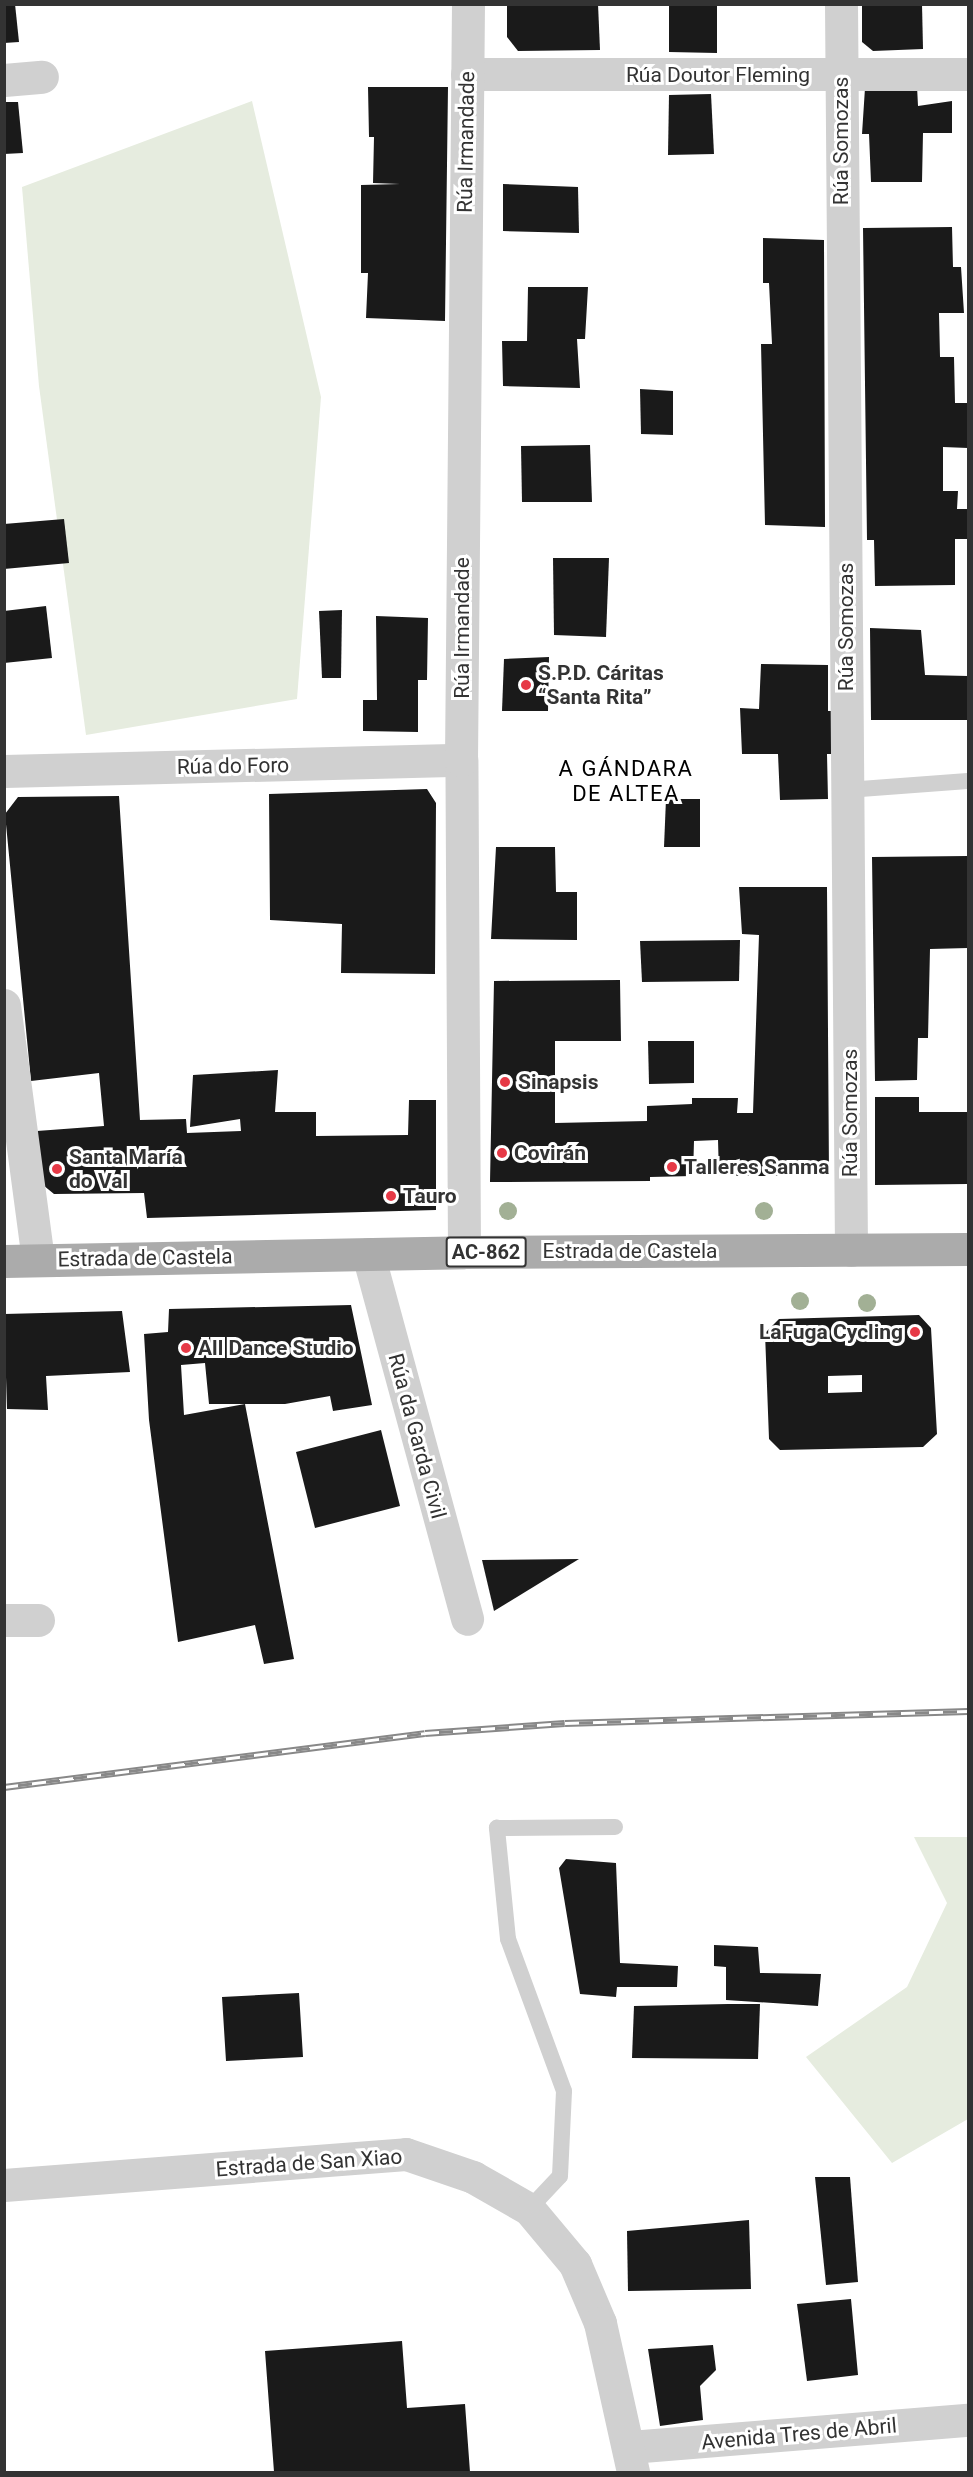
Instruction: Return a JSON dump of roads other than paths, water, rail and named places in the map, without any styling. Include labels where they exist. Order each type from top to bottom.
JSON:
[{"type":"main road","name":"Estrada de Castela","points":[[4,1261],[464,1252],[969,1249]]},
{"type":"street","name":"Rúa Irmandade","points":[[464,1252],[461,760],[468,4]]},
{"type":"street","name":"Rúa Somozas","points":[[841,4],[851,1250]]},
{"type":"street","name":"Rúa Doutor Fleming","points":[[467,74],[969,74]]},
{"type":"street","points":[[4,80],[42,77]]},
{"type":"street","name":"Rúa do Foro","points":[[4,771],[461,760]]},
{"type":"street","points":[[4,1005],[38,1260]]},
{"type":"street","name":"Rúa da Garda Civil","points":[[368,1254],[466,1619]]},
{"type":"street","points":[[4,1620],[38,1620]]},
{"type":"street","name":"Estrada de San Xiao","points":[[4,2185],[406,2154],[473,2177],[529,2209],[575,2264],[600,2323],[632,2460]]},
{"type":"street","name":"Avenida Tres de Abril","points":[[632,2460],[969,2420]]},
{"type":"lane","points":[[847,790],[969,781]]},
{"type":"lane","points":[[529,2209],[560,2175],[564,2091],[508,1940],[497,1828],[615,1827]]},
{"type":"railway","points":[[4,1787],[425,1733],[565,1723],[968,1711]]},
{"type":"place","name":"S.P.D. Cáritas “Santa Rita”","points":[[526,685]]},
{"type":"place","name":"Sinapsis","points":[[505,1082]]},
{"type":"place","name":"Covirán","points":[[502,1153]]},
{"type":"place","name":"Talleres Sanma","points":[[672,1167]]},
{"type":"place","name":"Santa María do Val","points":[[57,1169]]},
{"type":"place","name":"Tauro","points":[[391,1196]]},
{"type":"place","name":"LaFuga Cycling","points":[[915,1332]]},
{"type":"place","name":"All Dance Studio","points":[[186,1348]]},
{"type":"district","name":"A GÁNDARA DE ALTEA","points":[[626,780]]}]
